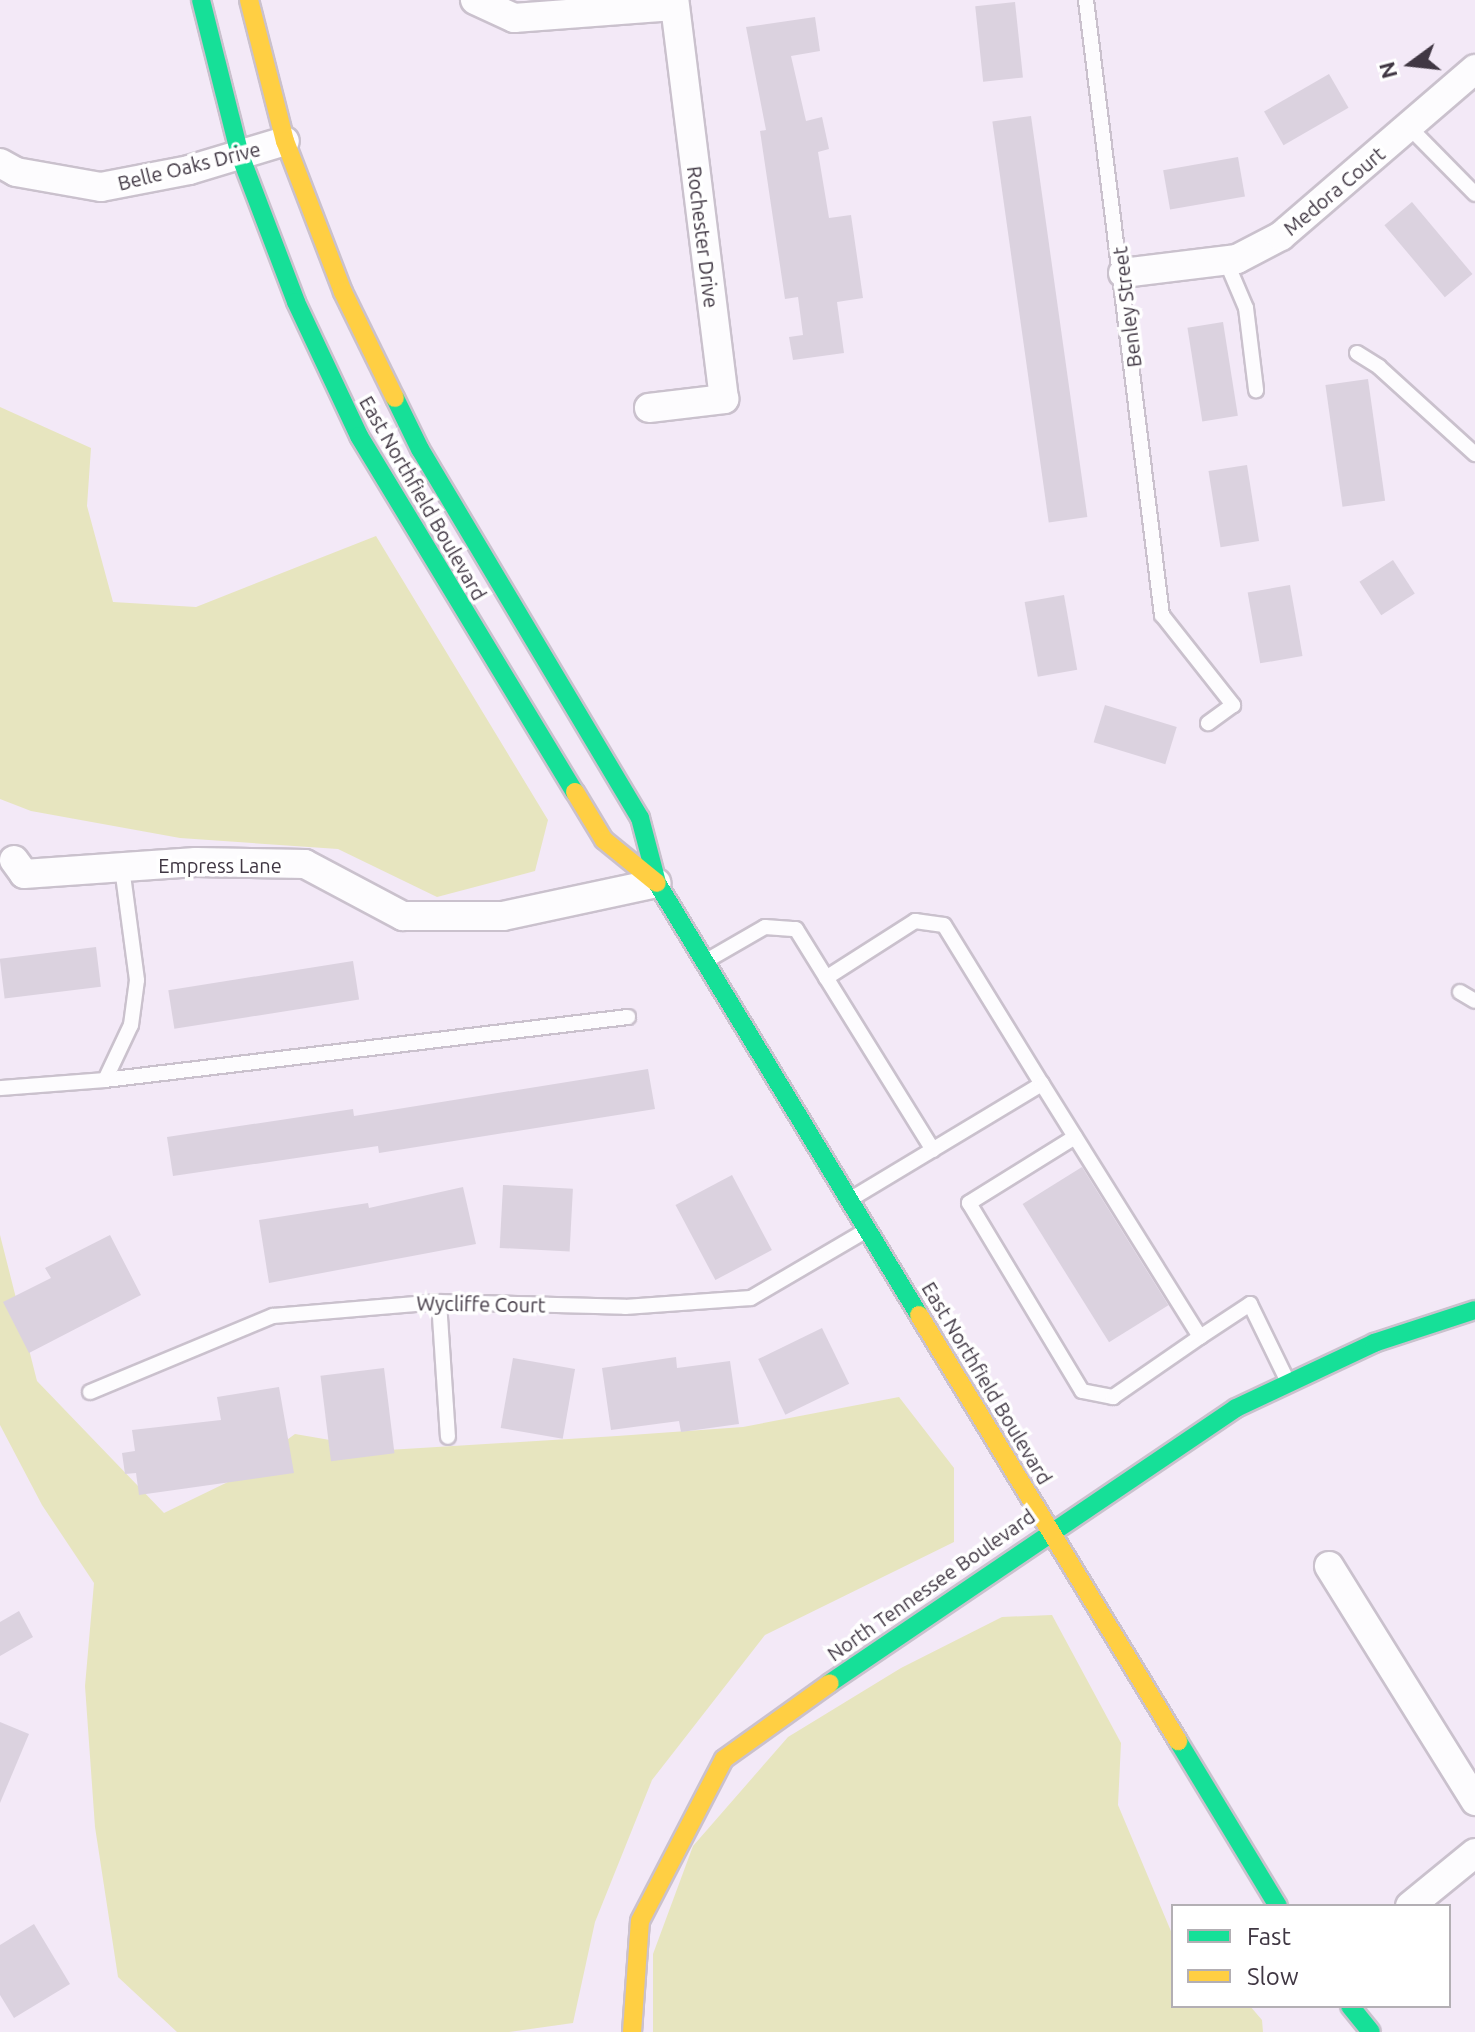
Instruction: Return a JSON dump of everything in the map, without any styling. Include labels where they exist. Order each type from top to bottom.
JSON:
[{"type":"main road","name":"East Northfield Boulevard","points":[[201,0],[240,155],[296,302],[359,436],[604,840],[657,883]]},
{"type":"main road","name":"East Northfield Boulevard","points":[[249,0],[285,141],[343,292],[420,449],[640,818],[657,883],[1277,1904]]},
{"type":"main road","name":"North Tennessee Boulevard","points":[[632,2032],[640,1921],[724,1759],[1050,1529],[1236,1408],[1374,1343],[1475,1310]]},
{"type":"main road","points":[[1352,2008],[1371,2032]]},
{"type":"street","points":[[475,0],[514,18],[674,3]]},
{"type":"street","name":"Rochester Drive","points":[[649,408],[724,399],[674,3]]},
{"type":"street","name":"Medora Court","points":[[1123,273],[1226,261],[1281,236],[1475,69]]},
{"type":"street","name":"Belle Oaks Drive","points":[[0,163],[16,172],[101,187],[240,155],[285,141]]},
{"type":"street","name":"Empress Lane","points":[[7,853],[24,874],[196,862],[305,864],[403,916],[503,916],[657,883]]},
{"type":"street","points":[[1329,1566],[1475,1801]]},
{"type":"street","points":[[1412,1904],[1475,1853]]},
{"type":"lane","name":"Benley Street","points":[[1086,0],[1123,273],[1162,615],[1233,705],[1208,723]]},
{"type":"lane","points":[[1409,127],[1475,194]]},
{"type":"lane","points":[[1226,261],[1246,308],[1256,390]]},
{"type":"lane","points":[[1357,353],[1379,367],[1475,454]]},
{"type":"lane","points":[[105,1080],[131,1025],[137,980],[122,867]]},
{"type":"lane","points":[[826,978],[915,921],[944,925],[1200,1337]]},
{"type":"lane","points":[[705,961],[765,927],[796,929],[933,1150]]},
{"type":"lane","points":[[1460,992],[1475,1001]]},
{"type":"lane","points":[[0,1088],[105,1080],[628,1017]]},
{"type":"lane","points":[[851,1200],[1042,1084]]},
{"type":"lane","points":[[1075,1137],[969,1203],[1082,1391],[1113,1397],[1250,1304],[1288,1383]]},
{"type":"lane","name":"Wycliffe Court","points":[[90,1392],[273,1316],[439,1302],[625,1307],[751,1298],[869,1229]]},
{"type":"lane","points":[[439,1302],[448,1437]]},
{"type":"shaded area","points":[[0,407],[91,448],[87,506],[113,602],[196,607],[376,536],[548,820],[535,871],[437,897],[338,849],[180,838],[31,811],[0,799]]},
{"type":"shaded area","points":[[0,1235],[37,1381],[164,1513],[232,1480],[295,1434],[388,1450],[617,1436],[743,1427],[899,1397],[954,1468],[954,1542],[765,1635],[652,1780],[595,1922],[573,2023],[509,2032],[177,2032],[118,1977],[95,1827],[85,1686],[94,1583],[42,1505],[0,1425]]},
{"type":"shaded area","points":[[1052,1615],[1121,1743],[1118,1805],[1171,1931],[1171,2008],[1252,2008],[1262,2020],[1263,2032],[653,2032],[653,1954],[693,1846],[788,1737],[901,1668],[1002,1617]]},
{"type":"building","points":[[1015,2],[1023,78],[983,82],[975,6]]},
{"type":"building","points":[[815,17],[820,51],[791,56],[806,121],[822,117],[829,149],[818,152],[829,218],[851,215],[863,298],[837,302],[844,353],[793,360],[789,337],[803,335],[798,297],[785,299],[760,131],[766,130],[746,27]]},
{"type":"building","points":[[1329,74],[1348,108],[1284,145],[1264,112]]},
{"type":"building","points":[[1031,116],[1087,517],[1049,522],[992,121]]},
{"type":"building","points":[[1238,157],[1245,196],[1170,210],[1163,170]]},
{"type":"building","points":[[1412,202],[1472,274],[1445,297],[1384,225]]},
{"type":"building","points":[[1223,322],[1238,416],[1202,421],[1187,328]]},
{"type":"building","points":[[1368,379],[1385,501],[1343,507],[1325,385]]},
{"type":"building","points":[[1247,465],[1259,541],[1221,547],[1208,471]]},
{"type":"building","points":[[1393,560],[1415,594],[1381,615],[1359,582]]},
{"type":"building","points":[[1290,585],[1303,656],[1260,663],[1248,592]]},
{"type":"building","points":[[1064,595],[1077,670],[1038,677],[1025,602]]},
{"type":"building","points":[[1105,705],[1177,727],[1165,764],[1094,742]]},
{"type":"building","points":[[96,947],[101,987],[5,999],[0,959]]},
{"type":"building","points":[[353,961],[359,1000],[174,1029],[168,990]]},
{"type":"building","points":[[648,1069],[655,1109],[379,1153],[378,1146],[173,1176],[167,1137],[353,1109],[354,1116]]},
{"type":"building","points":[[1082,1167],[1168,1305],[1109,1342],[1023,1204]]},
{"type":"building","points":[[732,1175],[772,1250],[715,1280],[675,1205]]},
{"type":"building","points":[[503,1185],[573,1189],[570,1252],[500,1248]]},
{"type":"building","points":[[463,1187],[476,1244],[269,1283],[259,1220],[368,1203],[369,1208]]},
{"type":"building","points":[[110,1235],[141,1295],[29,1353],[3,1302],[51,1278],[45,1268]]},
{"type":"building","points":[[822,1328],[849,1384],[785,1415],[758,1359]]},
{"type":"building","points":[[676,1357],[677,1368],[730,1361],[739,1424],[681,1432],[679,1421],[611,1430],[602,1368]]},
{"type":"building","points":[[513,1358],[575,1369],[563,1439],[501,1428]]},
{"type":"building","points":[[384,1368],[394,1453],[331,1461],[320,1376]]},
{"type":"building","points":[[279,1387],[294,1473],[139,1495],[136,1473],[125,1474],[122,1453],[135,1451],[132,1430],[221,1420],[217,1397]]},
{"type":"building","points":[[19,1611],[33,1637],[0,1656],[0,1622]]},
{"type":"building","points":[[0,1722],[29,1734],[0,1803]]},
{"type":"building","points":[[34,1924],[70,1984],[14,2018],[0,1995],[0,1945]]},
{"type":"traffic: fast","points":[[201,0],[240,155],[296,302],[359,436],[575,792]]},
{"type":"traffic: fast","points":[[395,398],[420,449],[640,818],[657,883],[919,1315]]},
{"type":"traffic: fast","points":[[830,1683],[1236,1408],[1374,1343],[1475,1310]]},
{"type":"traffic: fast","points":[[1178,1741],[1277,1904]]},
{"type":"traffic: fast","points":[[1352,2008],[1371,2032]]},
{"type":"traffic: slow","points":[[249,0],[285,141],[343,292],[395,398]]},
{"type":"traffic: slow","points":[[575,792],[604,840],[657,883]]},
{"type":"traffic: slow","points":[[919,1315],[1178,1741]]},
{"type":"traffic: slow","points":[[632,2032],[640,1921],[724,1759],[830,1683]]}]
